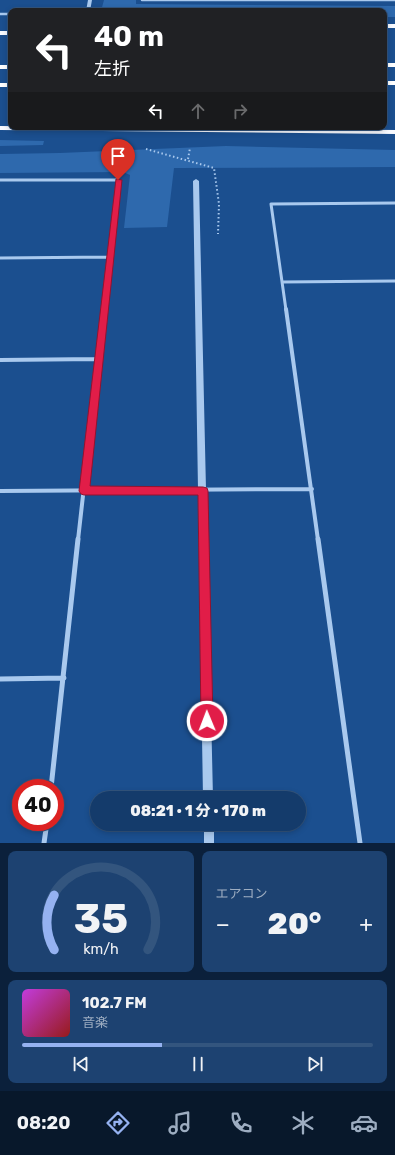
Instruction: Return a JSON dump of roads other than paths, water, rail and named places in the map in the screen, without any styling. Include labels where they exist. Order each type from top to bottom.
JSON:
[{"type":"highway","points":[[198,130],[395,132]]},
{"type":"street","points":[[142,0],[395,0]]},
{"type":"street","points":[[0,180],[118,180],[52,779]]},
{"type":"street","points":[[196,181],[208,791]]},
{"type":"street","points":[[360,843],[271,204],[395,203]]},
{"type":"street","points":[[0,258],[110,257]]},
{"type":"street","points":[[282,282],[395,281]]},
{"type":"street","points":[[0,360],[98,359]]},
{"type":"street","points":[[0,491],[312,490]]},
{"type":"street","points":[[0,679],[64,678]]},
{"type":"street","points":[[44,843],[46,831]]},
{"type":"street","points":[[208,831],[209,843]]}]
